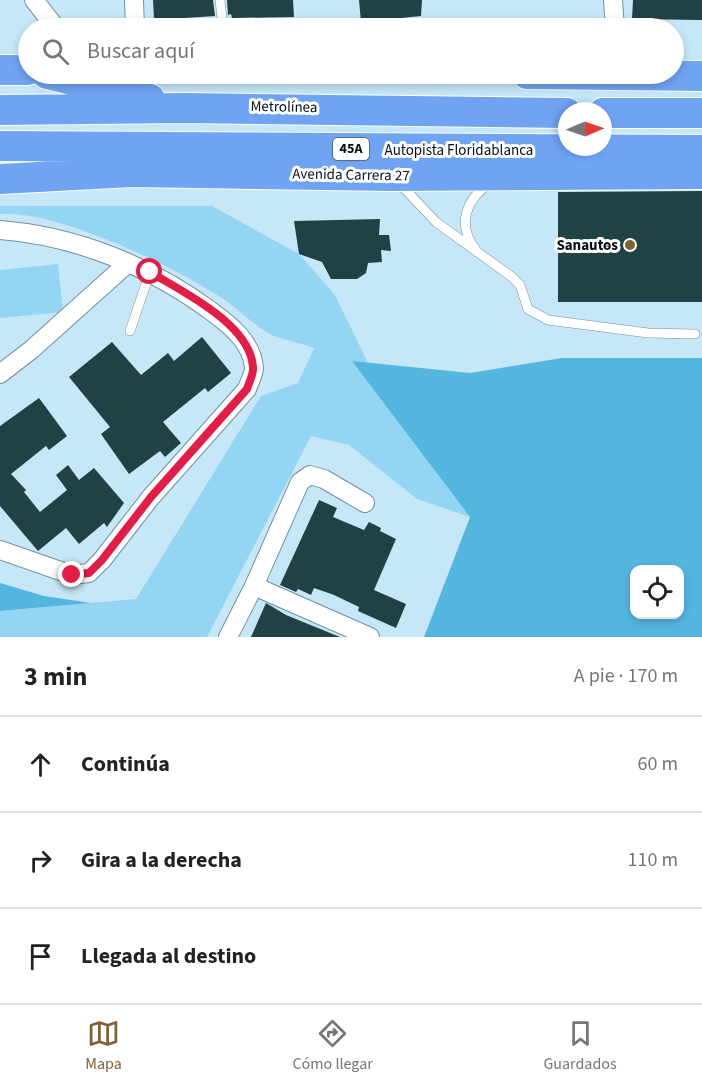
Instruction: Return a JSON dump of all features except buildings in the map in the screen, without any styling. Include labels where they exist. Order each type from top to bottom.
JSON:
[{"type":"highway","points":[[0,70],[18,70]]},
{"type":"highway","points":[[684,76],[702,76]]},
{"type":"highway","points":[[88,84],[185,108]]},
{"type":"highway","points":[[0,110],[185,108],[558,113]]},
{"type":"highway","points":[[612,118],[702,113]]},
{"type":"highway","name":"Autopista Floridablanca","points":[[14,141],[702,150]]},
{"type":"highway","name":"Avenida Carrera 27","points":[[0,179],[132,172],[392,176],[702,174]]},
{"type":"street","points":[[34,0],[48,18]]},
{"type":"street","points":[[135,0],[135,18]]},
{"type":"street","points":[[613,0],[614,18]]},
{"type":"street","points":[[0,230],[68,242],[150,272],[233,328],[250,351],[254,370],[247,389],[151,497],[102,560],[89,573],[72,575],[0,550]]},
{"type":"street","points":[[0,374],[31,350],[128,263]]},
{"type":"street","points":[[228,637],[254,586],[300,482],[310,475],[324,479],[366,503]]},
{"type":"street","points":[[254,586],[370,637]]},
{"type":"lane","points":[[220,0],[222,18]]},
{"type":"lane","points":[[612,118],[702,122]]},
{"type":"lane","points":[[0,136],[14,141]]},
{"type":"lane","points":[[483,258],[466,232],[467,207],[483,188],[509,174]]},
{"type":"lane","points":[[392,176],[436,222],[483,258],[512,276],[520,285],[528,309],[548,320],[648,333],[696,334]]},
{"type":"lane","points":[[130,331],[150,272]]},
{"type":"shaded area","points":[[0,206],[212,206],[299,254],[335,295],[368,363],[353,361],[470,517],[417,499],[349,445],[311,436],[207,637],[0,637],[0,611],[136,599],[261,396],[298,383],[314,348],[274,336],[214,293],[140,254],[79,229],[50,220],[0,214]]},
{"type":"shaded area","points":[[58,264],[63,312],[0,318],[0,270]]},
{"type":"shaded area","points":[[562,358],[702,358],[702,637],[424,637],[470,517],[352,361],[470,373]]},
{"type":"shaded area","points":[[0,583],[44,596],[91,603],[0,611]]},
{"type":"place","name":"Sanautos","points":[[630,245]]},
{"type":"route","points":[[72,575],[89,573],[102,560],[151,497],[247,389],[254,370],[250,351],[233,328],[203,305],[150,272]]}]
